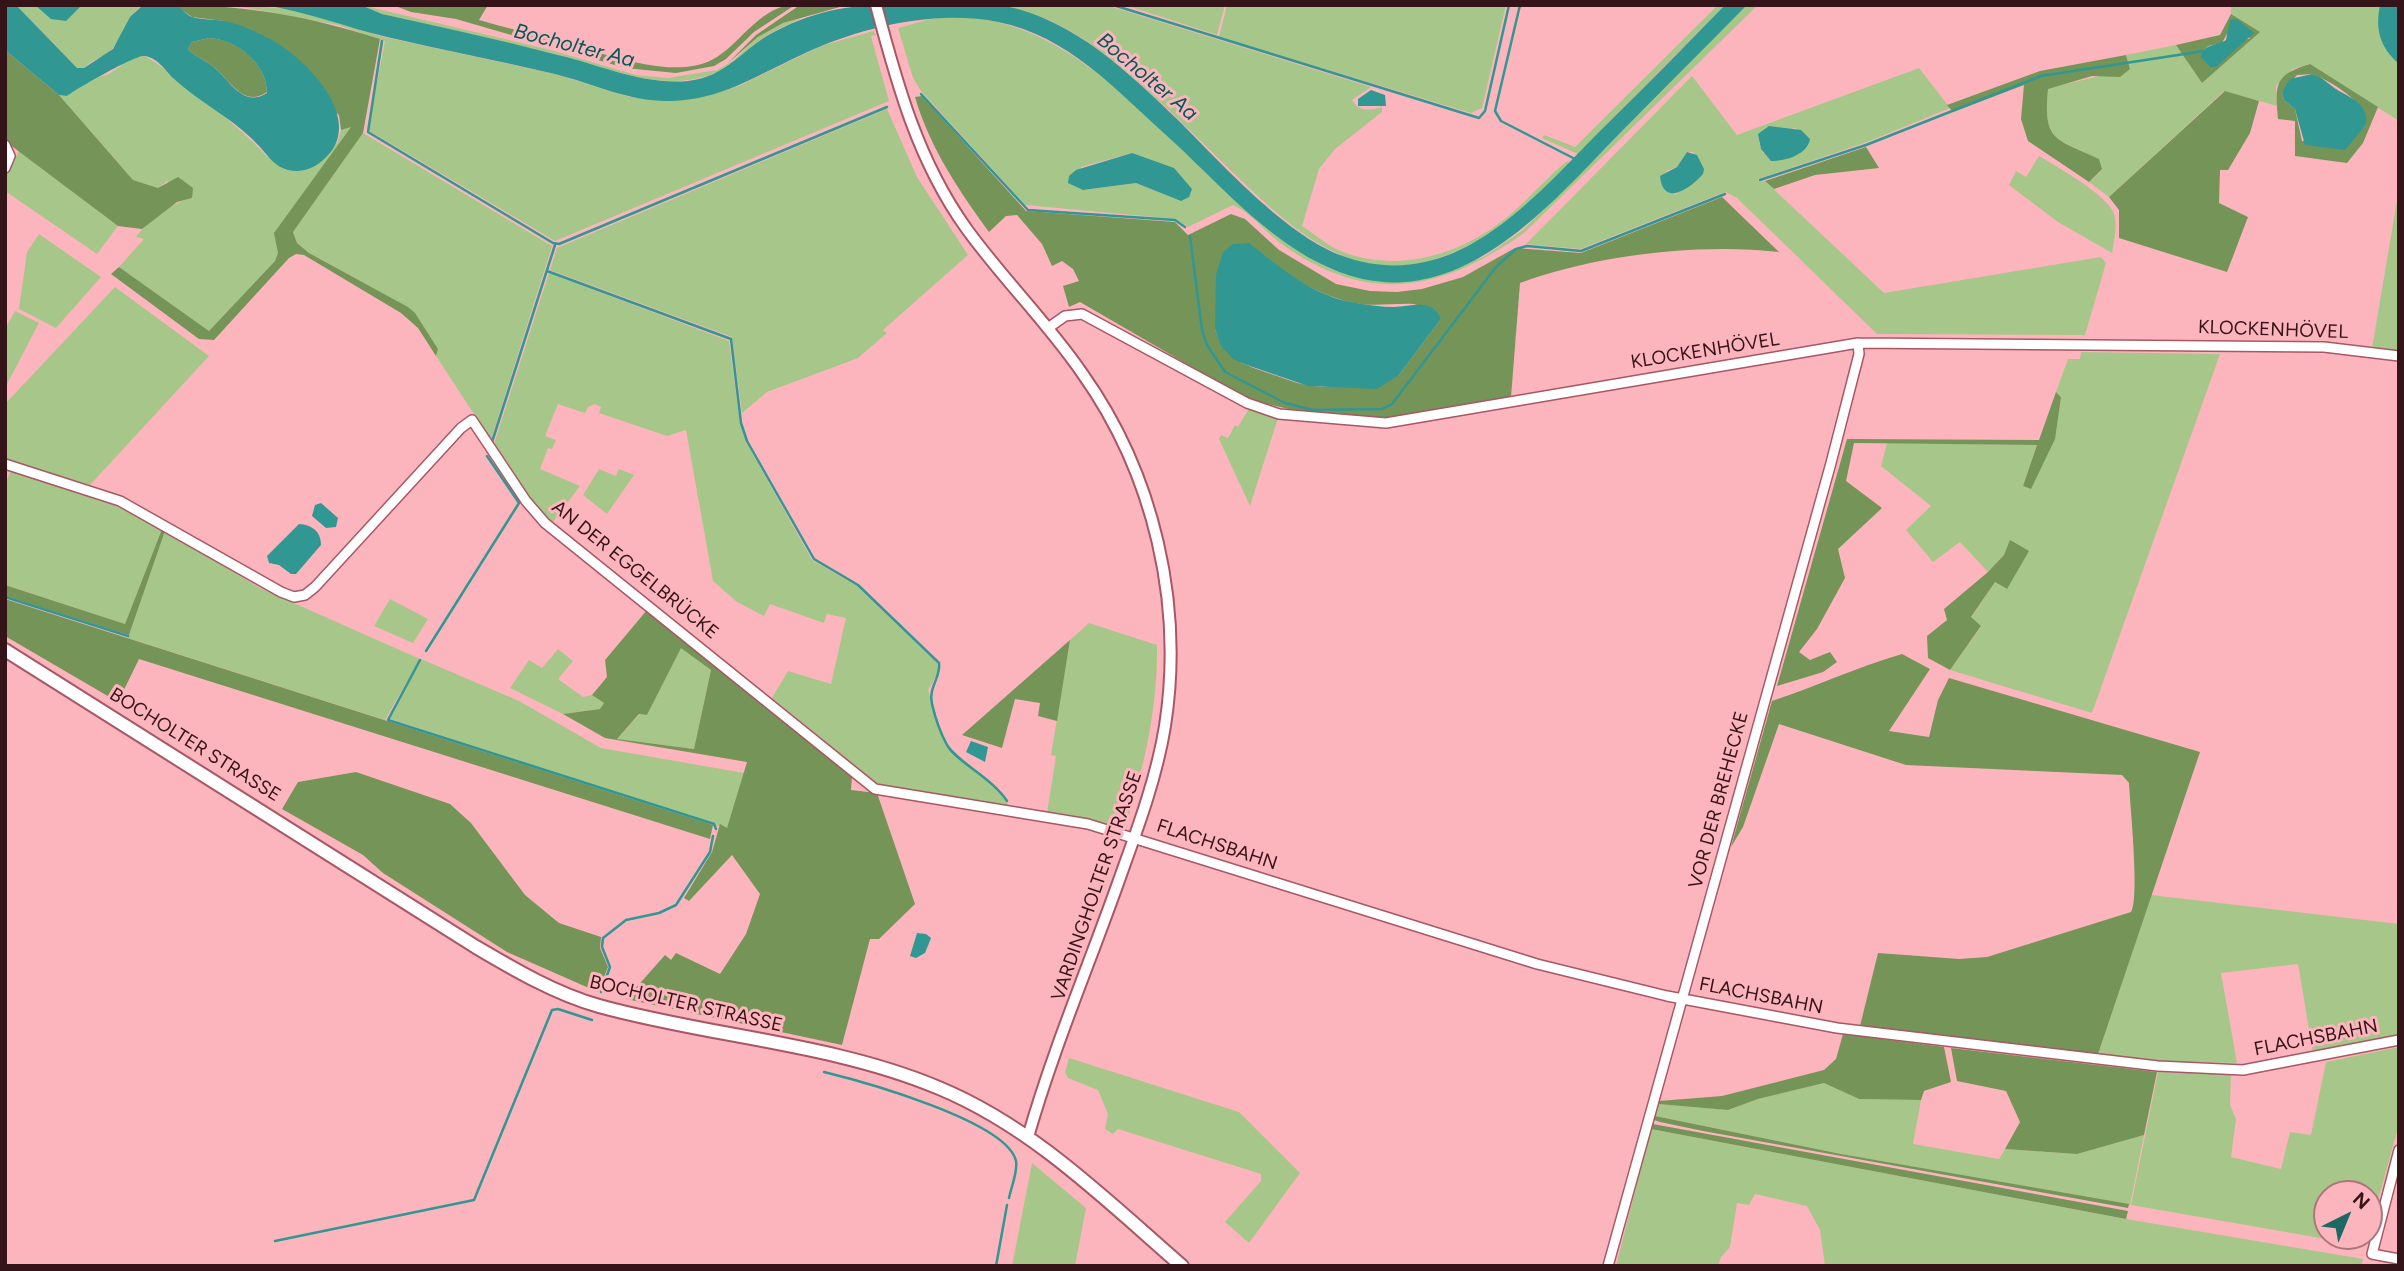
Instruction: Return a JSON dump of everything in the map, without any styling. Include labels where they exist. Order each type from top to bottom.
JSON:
[{"type":"main road","name":"BOCHOLTER STRASSE","points":[[5,650],[475,947],[555,989],[599,1006],[874,1066],[939,1088],[986,1111],[1028,1137],[1182,1266]]},
{"type":"street","name":"VARDINGHOLTER STRASSE","points":[[876,5],[912,127],[944,194],[993,264],[1084,374],[1123,443],[1147,500],[1159,546],[1169,611],[1169,682],[1165,726],[1148,800],[1028,1137]]},
{"type":"street","points":[[5,145],[10,156],[5,168]]},
{"type":"street","name":"KLOCKENHÖVEL","points":[[1048,328],[1065,316],[1082,314],[1247,403],[1302,417],[1385,423],[1858,343],[2213,344],[2324,347],[2399,356]]},
{"type":"street","name":"VOR DER BREHECKE","points":[[1608,1266],[1831,463],[1858,354],[1858,343]]},
{"type":"street","name":"AN DER EGGELBRÜCKE","points":[[5,464],[120,501],[262,582],[294,597],[305,595],[315,587],[461,428],[472,420],[526,501],[545,523],[875,789],[1088,824],[1135,836]]},
{"type":"street","name":"FLACHSBAHN","points":[[1135,836],[1537,964],[1683,999],[1837,1028],[2158,1066],[2243,1070],[2399,1040]]},
{"type":"street","points":[[2399,1150],[2372,1254],[2399,1259]]},
{"type":"green space","points":[[16,5],[143,5],[133,15],[111,50],[84,68],[77,68]]},
{"type":"green space","points":[[175,5],[227,7],[279,14],[329,24],[380,39],[363,133],[293,232],[297,243],[309,253],[415,313],[438,349],[436,356],[418,328],[401,313],[304,255],[296,254],[289,258],[214,340],[199,339],[111,274],[119,267],[209,331],[275,261],[278,253],[274,233],[351,127],[341,130],[339,115],[224,21],[192,17]]},
{"type":"green space","points":[[232,5],[293,9],[384,37],[555,74],[630,97],[684,100],[739,86],[821,46],[873,31],[876,35],[871,36],[889,101],[555,241],[368,130],[385,41],[338,25]]},
{"type":"green space","points":[[361,5],[551,50],[636,75],[668,78],[717,70],[733,61],[758,37],[783,23],[802,18],[764,37],[722,70],[688,80],[668,81],[630,76],[555,54],[382,14]]},
{"type":"green space","points":[[393,5],[488,5],[479,20],[637,63],[681,67],[700,64],[717,57],[763,17],[783,7],[795,5],[754,32],[726,59],[714,66],[676,73],[625,68],[456,19],[411,12]]},
{"type":"green space","points":[[800,5],[847,5],[783,23],[758,37],[727,64],[756,35]]},
{"type":"green space","points":[[1003,5],[1106,5],[1371,87],[1352,100],[1365,110],[1382,107],[1382,112],[1335,149],[1319,169],[1302,226],[1343,252],[1388,261],[1432,256],[1454,249],[1494,227],[1570,160],[1555,180],[1518,213],[1483,237],[1448,255],[1415,264],[1385,266],[1356,261],[1329,250],[1276,212],[1147,90],[1090,44],[1056,23]]},
{"type":"green space","points":[[1125,5],[1225,5],[1217,35]]},
{"type":"green space","points":[[1227,5],[1506,5],[1482,108],[1471,113],[1219,37]]},
{"type":"green space","points":[[1718,5],[1725,5],[1578,154],[1542,138],[1544,135],[1575,147]]},
{"type":"green space","points":[[1747,5],[1758,5],[1524,233],[1494,253],[1464,268],[1405,284],[1375,283],[1345,277],[1315,264],[1283,245],[1247,213],[1233,205],[1188,227],[1176,219],[1025,205],[921,91],[913,78],[898,28],[939,18],[997,22],[1050,42],[1099,75],[1146,115],[1238,202],[1284,240],[1333,270],[1448,272],[1485,256],[1523,230]],"holes":[[[1132,153],[1181,201],[1136,183],[1083,190],[1081,167]]]},
{"type":"green space","points":[[2231,5],[2399,5],[2399,121],[2309,64],[2293,69],[2276,86],[2277,106],[2224,91],[2109,197],[2089,182],[2102,169],[2099,159],[2062,142],[2050,129],[2048,88],[2130,69],[2126,55],[2176,45],[2202,83],[2259,32],[2231,14]]},
{"type":"green space","points":[[2231,14],[2260,32],[2202,83],[2176,45],[2220,35]],"holes":[[[2227,34],[2251,38],[2201,53],[2208,46],[2222,43]]]},
{"type":"green space","points":[[209,38],[230,43],[256,62],[267,92],[251,97],[243,94],[211,65],[188,49],[192,42]]},
{"type":"green space","points":[[5,50],[59,95],[133,180],[158,188],[178,177],[193,188],[192,198],[177,202],[142,229],[118,226],[5,141]]},
{"type":"green space","points":[[2126,55],[2130,69],[2120,77],[2092,76],[2048,89],[2048,119],[2055,136],[2099,159],[2102,169],[2089,182],[2028,141],[2021,119],[2024,85],[1953,112],[1947,105],[2040,71]]},
{"type":"green space","points":[[144,56],[168,71],[208,103],[267,157],[337,143],[341,130],[352,126],[275,233],[278,253],[275,261],[209,331],[119,267],[144,239],[136,237],[147,224],[168,208],[192,198],[167,181],[158,188],[133,180],[59,95],[67,96],[86,81],[109,74],[133,57]]},
{"type":"green space","points":[[2310,64],[2378,107],[2363,143],[2347,163],[2295,156],[2295,121],[2278,119],[2277,89],[2283,77]],"holes":[[[2312,74],[2337,87],[2361,109],[2366,125],[2352,140],[2302,141],[2295,109],[2284,100],[2282,92],[2297,75]]]},
{"type":"green space","points":[[1919,68],[1950,108],[1867,142],[1758,179],[1759,182],[1765,181],[1884,293],[2101,257],[2106,263],[2085,335],[1877,334],[1737,198],[1725,192],[1580,249],[1526,244],[1692,76],[1737,135]],"holes":[[[1769,126],[1784,130],[1796,128],[1800,154],[1786,158],[1763,153],[1759,143]],[[1687,152],[1693,152],[1703,174],[1675,195],[1666,171],[1677,167]]]},
{"type":"green space","points":[[2225,91],[2259,101],[2250,133],[2228,170],[2220,170],[2219,203],[2248,217],[2227,272],[2119,238],[2119,210],[2109,197]]},
{"type":"green space","points":[[922,96],[1026,211],[1175,222],[1188,235],[1231,214],[1245,219],[1279,250],[1336,284],[1370,291],[1422,289],[1463,277],[1515,248],[1581,253],[1722,197],[1779,252],[1715,249],[1648,254],[1581,265],[1520,283],[1511,397],[1382,419],[1309,414],[1247,399],[1080,302],[1069,307],[1063,286],[1079,281],[1073,269],[1062,261],[1052,266],[1042,244],[1017,215],[1006,216],[989,232],[937,151],[915,97]],"holes":[[[1264,255],[1294,278],[1329,296],[1369,305],[1413,304],[1441,319],[1399,375],[1330,387],[1291,381],[1247,365],[1234,357],[1223,346],[1215,329]]]},
{"type":"green space","points":[[887,109],[917,177],[968,255],[883,330],[887,333],[858,358],[767,392],[742,413],[732,337],[550,270],[557,248]]},
{"type":"green space","points":[[363,133],[552,246],[491,440],[436,356],[438,349],[408,307],[309,253],[297,243],[293,232]]},
{"type":"green space","points":[[1866,147],[1879,168],[1815,175],[1774,189],[1765,181]]},
{"type":"green space","points":[[19,151],[118,226],[97,254],[5,191],[5,177]]},
{"type":"green space","points":[[2039,156],[2081,182],[2110,207],[2116,223],[2112,253],[2058,222],[2009,185],[2016,171],[2026,177]]},
{"type":"green space","points":[[2399,189],[2399,351],[2372,348]]},
{"type":"green space","points":[[39,234],[101,277],[56,328],[19,309],[27,252]]},
{"type":"green space","points":[[549,273],[729,341],[740,424],[746,442],[812,560],[857,586],[937,663],[939,671],[928,690],[947,748],[995,786],[1009,806],[878,784],[772,698],[788,671],[831,684],[846,618],[827,614],[824,623],[770,604],[764,616],[737,602],[713,581],[686,430],[667,436],[599,413],[601,407],[595,404],[588,407],[585,413],[558,404],[545,436],[556,440],[552,449],[548,448],[540,469],[580,486],[552,523],[532,501],[494,444]]},
{"type":"green space","points":[[115,287],[209,356],[90,485],[5,459],[5,404]]},
{"type":"green space","points":[[15,311],[39,323],[5,388],[5,329]]},
{"type":"green space","points":[[2081,352],[2220,354],[2092,713],[1950,670],[1981,627],[1971,618],[1995,582],[2006,589],[2004,555],[1988,572],[1960,542],[1933,562],[1906,530],[1931,506],[1881,466],[1887,443],[2037,445],[2023,486],[2031,489],[2061,397],[2056,392],[2068,359],[2080,359]]},
{"type":"green space","points":[[2056,392],[2061,397],[2055,439],[2031,489],[2023,486],[2037,445],[1854,443],[1846,481],[1882,508],[1838,549],[1845,578],[1817,629],[1799,652],[1810,660],[1830,652],[1837,662],[1823,672],[1777,686],[1847,439],[2039,440]]},
{"type":"green space","points":[[1250,407],[1278,418],[1250,506],[1219,439],[1221,435],[1228,438]]},
{"type":"green space","points":[[599,469],[616,476],[619,469],[634,475],[607,514],[583,495]]},
{"type":"green space","points":[[11,471],[107,503],[162,529],[125,624],[5,585],[5,484]]},
{"type":"green space","points":[[162,529],[165,531],[129,635],[5,596],[5,585],[125,624]]},
{"type":"green space","points":[[165,531],[260,588],[420,659],[385,720],[128,638]]},
{"type":"green space","points":[[2010,540],[2029,551],[2007,589],[1995,582],[1971,617],[1981,626],[1950,670],[1928,658],[1927,636],[1947,620],[1944,609],[1988,572],[2004,555]]},
{"type":"green space","points":[[5,599],[713,825],[710,839],[139,659],[118,702],[5,636]]},
{"type":"green space","points":[[390,599],[428,619],[413,643],[374,626]]},
{"type":"green space","points":[[647,610],[852,776],[851,790],[877,793],[915,904],[879,939],[870,939],[842,1045],[626,999],[665,955],[671,960],[676,953],[720,974],[746,934],[760,894],[732,855],[689,901],[684,898],[712,852],[720,824],[727,828],[747,762],[605,738],[563,714],[600,709],[604,703],[592,695],[607,677],[605,660]],"holes":[[[681,648],[711,670],[694,749],[617,739],[639,714],[647,715]]]},
{"type":"green space","points":[[1089,623],[1157,645],[1149,737],[1126,826],[1122,827],[1047,813],[1056,756],[1051,755],[1070,640]]},
{"type":"green space","points":[[1070,640],[1057,721],[1038,716],[1040,703],[1015,699],[1002,748],[962,735]]},
{"type":"green space","points":[[681,647],[711,670],[694,749],[617,739],[640,714],[647,715]]},
{"type":"green space","points":[[558,649],[573,661],[558,679],[583,697],[592,695],[604,703],[600,709],[563,714],[510,688],[529,660],[542,668]]},
{"type":"green space","points":[[1902,654],[1930,669],[1889,731],[1929,737],[1938,700],[1949,678],[2200,752],[2098,1054],[1860,1026],[1878,953],[1959,959],[1987,957],[2131,912],[2134,904],[2135,871],[2129,783],[2122,775],[1906,765],[1779,724],[1743,827],[1731,847],[1772,701]]},
{"type":"green space","points":[[421,659],[519,701],[601,748],[744,773],[727,829],[390,719]]},
{"type":"green space","points":[[356,772],[450,804],[471,823],[525,895],[559,923],[601,937],[600,948],[608,967],[598,992],[507,952],[383,873],[363,855],[282,809],[298,782]]},
{"type":"green space","points":[[2151,895],[2399,924],[2399,1035],[2313,1053],[2298,964],[2221,973],[2237,1063],[2156,1061],[2098,1054]]},
{"type":"green space","points":[[1843,1034],[1944,1047],[1951,1082],[1924,1091],[1921,1100],[1859,1099],[1824,1083],[1758,1099],[1728,1110],[1658,1104],[1659,1101],[1722,1096],[1824,1070],[1836,1059]]},
{"type":"green space","points":[[2399,1047],[2399,1124],[2383,1182],[2383,1180],[2313,1180],[2313,1237],[2131,1205],[2158,1072],[2231,1074],[2230,1105],[2236,1119],[2231,1157],[2281,1169],[2290,1132],[2311,1135],[2326,1062]]},
{"type":"green space","points":[[1951,1048],[2157,1072],[2144,1135],[2077,1154],[2005,1149],[2020,1122],[2006,1091],[1957,1081]]},
{"type":"green space","points":[[1069,1058],[1239,1112],[1300,1173],[1249,1243],[1225,1222],[1261,1181],[1261,1174],[1118,1129],[1113,1134],[1105,1129],[1108,1114],[1098,1090],[1068,1078],[1065,1072]]},
{"type":"green space","points":[[1824,1083],[1859,1099],[1921,1100],[1913,1144],[1999,1159],[2005,1149],[2077,1154],[2144,1135],[2130,1205],[1841,1154],[1655,1116],[1658,1104],[1728,1110],[1758,1099]]},
{"type":"green space","points":[[1655,1116],[1841,1154],[2129,1204],[2128,1208],[1703,1131],[1660,1122],[1654,1120]]},
{"type":"green space","points":[[1653,1124],[2128,1211],[2126,1219],[1651,1129]]},
{"type":"green space","points":[[1651,1129],[2126,1219],[2363,1259],[2361,1266],[1825,1266],[1820,1230],[1807,1206],[1755,1194],[1749,1205],[1737,1203],[1730,1247],[1721,1257],[1718,1266],[1616,1266]]},
{"type":"green space","points":[[1032,1163],[1086,1208],[1075,1266],[1012,1266]]},
{"type":"water","points":[[5,5],[16,5],[77,68],[84,68],[113,49],[130,17],[143,5],[175,5],[192,17],[224,21],[252,30],[283,47],[299,60],[327,92],[336,110],[339,128],[335,146],[314,166],[302,171],[288,170],[275,164],[240,128],[183,87],[149,57],[138,57],[129,61],[67,96],[59,95],[5,50]],"holes":[[[219,39],[239,48],[256,63],[266,82],[267,93],[258,97],[243,95],[211,65],[188,49],[192,42]]]},
{"type":"water","points":[[35,5],[82,5],[66,21],[51,19]]},
{"type":"water","points":[[263,5],[361,5],[382,14],[536,49],[638,77],[671,81],[688,81],[714,74],[774,32],[817,14],[837,9],[876,5],[1005,6],[1055,23],[1100,51],[1160,103],[1255,196],[1298,231],[1340,255],[1380,265],[1417,264],[1452,253],[1485,236],[1544,188],[1725,5],[1747,5],[1528,224],[1493,249],[1457,269],[1418,281],[1376,281],[1332,269],[1286,243],[1244,209],[1089,66],[1047,39],[998,22],[948,18],[896,24],[822,46],[722,92],[689,100],[656,101],[627,96],[555,74],[387,37],[295,11]]},
{"type":"water","points":[[2380,5],[2399,5],[2399,64],[2380,38]]},
{"type":"water","points":[[2237,19],[2254,33],[2216,67],[2210,67],[2201,57],[2202,53],[2207,47],[2226,40],[2230,20]]},
{"type":"water","points":[[2312,74],[2322,78],[2362,106],[2365,111],[2366,125],[2345,150],[2305,145],[2295,109],[2284,100],[2282,92],[2290,79]]},
{"type":"water","points":[[1371,90],[1385,95],[1386,106],[1358,106],[1358,99]]},
{"type":"water","points":[[1769,126],[1801,130],[1810,139],[1808,145],[1795,156],[1771,161],[1761,149],[1758,134]]},
{"type":"water","points":[[1687,152],[1697,155],[1704,169],[1703,174],[1685,189],[1672,193],[1666,191],[1660,176],[1677,167]]},
{"type":"water","points":[[1132,153],[1174,168],[1192,189],[1189,197],[1181,201],[1136,183],[1083,190],[1068,183],[1069,176],[1076,170]]},
{"type":"water","points":[[1249,243],[1299,280],[1326,295],[1375,306],[1427,306],[1433,308],[1441,319],[1399,375],[1377,389],[1308,386],[1247,365],[1233,359],[1221,346],[1215,329],[1216,275],[1223,252],[1233,244]]},
{"type":"water","points":[[321,503],[338,518],[336,527],[326,528],[312,516],[315,505]]},
{"type":"water","points":[[299,524],[315,530],[321,545],[296,574],[291,574],[279,565],[269,563],[267,556]]},
{"type":"water","points":[[971,741],[988,747],[985,762],[966,752]]},
{"type":"water","points":[[917,933],[931,938],[925,953],[916,958],[910,956]]},
{"type":"waterway","points":[[1113,5],[1479,118],[1485,111],[1509,5]]},
{"type":"waterway","points":[[1520,5],[1495,111],[1501,121],[1575,159]]},
{"type":"waterway","points":[[382,41],[368,132],[553,243],[559,244],[887,107]]},
{"type":"waterway","points":[[1760,180],[1866,145],[2041,76],[2204,51]]},
{"type":"waterway","points":[[921,94],[1028,210],[1175,220],[1185,227]]},
{"type":"waterway","points":[[1190,236],[1202,330],[1207,345],[1225,372],[1285,403],[1313,410],[1382,409],[1392,404],[1496,267],[1516,249],[1527,246],[1581,251],[1725,194]]},
{"type":"waterway","points":[[492,442],[555,245]]},
{"type":"waterway","points":[[547,271],[731,339],[741,423],[747,441],[814,559],[858,585],[939,663],[931,698],[945,741],[958,758],[993,785],[1007,801]]},
{"type":"waterway","points":[[426,651],[519,503],[487,456]]},
{"type":"waterway","points":[[5,597],[128,636]]},
{"type":"waterway","points":[[420,660],[388,720],[714,824],[716,829]]},
{"type":"waterway","points":[[601,992],[610,967],[602,947],[603,938],[626,920],[659,913],[676,905],[710,852],[713,836]]},
{"type":"waterway","points":[[275,1241],[474,1200],[552,1010],[558,1009],[592,1020]]},
{"type":"waterway","points":[[824,1072],[930,1105],[987,1131],[1007,1146],[1016,1161],[1009,1198]]},
{"type":"waterway","points":[[996,1266],[1007,1205]]},
{"type":"water label","name":"Bocholter Aa","points":[[574,46]]},
{"type":"water label","name":"Bocholter Aa","points":[[1147,77]]}]
